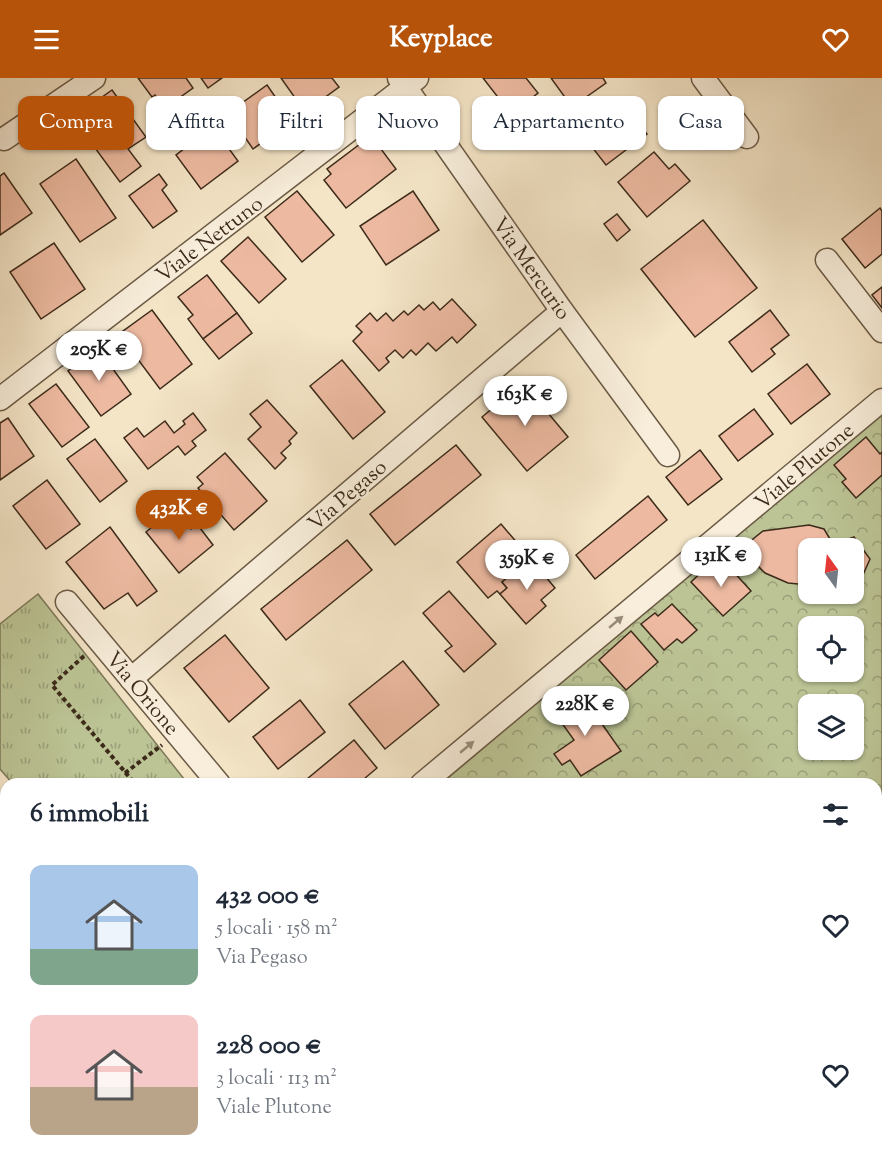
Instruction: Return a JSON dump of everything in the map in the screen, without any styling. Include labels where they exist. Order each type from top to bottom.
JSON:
[{"type":"street","points":[[4,139],[94,78]]},
{"type":"street","points":[[703,78],[747,137]]},
{"type":"street","name":"Via Mercurio","points":[[407,81],[562,311],[668,454]]},
{"type":"street","name":"Viale Nettuno","points":[[0,399],[407,81]]},
{"type":"street","points":[[827,260],[882,331]]},
{"type":"street","name":"Via Pegaso","points":[[131,679],[562,311]]},
{"type":"street","name":"Viale Plutone","points":[[429,778],[882,400]]},
{"type":"street","name":"Via Orione","points":[[67,602],[214,778]]},
{"type":"path","points":[[100,642],[52,685],[130,778]]},
{"type":"path","points":[[125,773],[177,734]]},
{"type":"green space","points":[[882,408],[882,778],[448,778]]},
{"type":"green space","points":[[38,594],[183,778],[8,778],[0,769],[0,624]]},
{"type":"building","points":[[138,78],[186,78],[193,88],[182,96],[151,96]]},
{"type":"building","points":[[201,78],[222,78],[208,88]]},
{"type":"building","points":[[281,78],[332,78],[339,87],[327,96],[294,96]]},
{"type":"building","points":[[483,78],[526,78],[538,93],[534,96],[497,96]]},
{"type":"building","points":[[551,78],[603,78],[606,83],[588,96],[564,96]]},
{"type":"building","points":[[267,85],[275,96],[258,96],[258,145],[253,149],[246,139],[246,100]]},
{"type":"building","points":[[112,90],[116,96],[104,96]]},
{"type":"building","points":[[134,120],[146,137],[134,145]]},
{"type":"building","points":[[356,147],[356,150],[382,150],[396,169],[346,208],[324,180],[331,174],[327,169]]},
{"type":"building","points":[[96,150],[129,150],[141,166],[120,182]]},
{"type":"building","points":[[183,150],[230,150],[238,161],[201,189],[176,155]]},
{"type":"building","points":[[594,150],[626,150],[606,165]]},
{"type":"building","points":[[654,152],[669,169],[675,164],[690,181],[647,217],[618,182]]},
{"type":"building","points":[[76,159],[116,218],[80,242],[40,184]]},
{"type":"building","points":[[4,173],[32,213],[0,235],[0,176]]},
{"type":"building","points":[[159,174],[167,185],[162,190],[177,211],[153,228],[129,196]]},
{"type":"building","points":[[297,191],[334,235],[302,262],[265,217]]},
{"type":"building","points":[[413,191],[439,230],[386,265],[360,226]]},
{"type":"building","points":[[880,208],[882,211],[882,254],[865,268],[842,239]]},
{"type":"building","points":[[617,214],[630,230],[617,241],[604,224]]},
{"type":"building","points":[[703,220],[757,288],[695,337],[641,269]]},
{"type":"building","points":[[248,237],[286,279],[259,303],[221,261]]},
{"type":"building","points":[[54,243],[85,289],[41,319],[10,272]]},
{"type":"building","points":[[207,275],[237,313],[203,339],[188,319],[193,315],[178,297]]},
{"type":"building","points":[[882,287],[882,308],[872,295]]},
{"type":"building","points":[[452,299],[476,325],[457,343],[452,337],[436,351],[428,343],[416,355],[411,350],[403,358],[395,350],[386,358],[389,362],[379,371],[353,341],[362,332],[356,326],[370,313],[377,321],[386,313],[393,321],[404,311],[408,315],[419,305],[424,310],[433,302],[440,310]]},
{"type":"building","points":[[152,310],[192,364],[160,389],[119,334]]},
{"type":"building","points":[[770,310],[789,335],[771,349],[775,354],[752,372],[729,342]]},
{"type":"building","points":[[237,313],[252,333],[219,359],[203,339]]},
{"type":"building","points":[[98,348],[131,394],[101,416],[68,371]]},
{"type":"building","points":[[342,360],[385,412],[353,439],[310,386]]},
{"type":"building","points":[[807,364],[830,394],[791,424],[768,394]]},
{"type":"building","points":[[523,383],[568,437],[527,471],[482,417]]},
{"type":"building","points":[[56,384],[89,427],[62,447],[29,404]]},
{"type":"building","points":[[267,400],[297,433],[289,441],[291,444],[281,453],[286,458],[275,469],[248,439],[261,427],[250,414]]},
{"type":"building","points":[[754,409],[773,434],[738,461],[719,436]]},
{"type":"building","points":[[193,413],[206,430],[192,441],[196,446],[185,455],[178,446],[148,469],[124,438],[137,428],[144,437],[165,421],[174,433]]},
{"type":"building","points":[[8,418],[34,456],[0,480],[0,423]]},
{"type":"building","points":[[866,437],[880,454],[882,452],[882,475],[856,498],[842,482],[846,479],[834,465]]},
{"type":"building","points":[[95,439],[127,481],[100,502],[67,459]]},
{"type":"building","points":[[456,445],[481,475],[395,545],[370,514]]},
{"type":"building","points":[[700,450],[722,479],[688,505],[666,477]]},
{"type":"building","points":[[225,453],[267,501],[234,530],[198,488],[203,484],[197,477]]},
{"type":"building","points":[[47,480],[80,524],[46,549],[13,506]]},
{"type":"building","points":[[648,496],[667,520],[595,579],[576,555]]},
{"type":"building","points":[[174,509],[191,529],[197,524],[213,545],[179,573],[146,532]]},
{"type":"building","points":[[501,524],[530,558],[502,582],[507,588],[500,594],[497,591],[488,598],[457,562]]},
{"type":"building","points":[[809,525],[824,529],[829,538],[798,538],[798,584],[788,583],[765,573],[749,557],[747,550],[753,539],[763,531]]},
{"type":"building","points":[[110,527],[157,591],[137,606],[128,593],[104,609],[66,562]]},
{"type":"building","points":[[347,540],[372,570],[286,640],[261,609]]},
{"type":"building","points":[[864,551],[870,559],[864,572]]},
{"type":"building","points":[[530,558],[555,588],[541,600],[546,606],[526,624],[500,594],[507,588],[502,582]]},
{"type":"building","points":[[713,561],[725,574],[731,569],[751,591],[723,616],[691,582]]},
{"type":"building","points":[[449,591],[496,644],[464,672],[445,651],[452,646],[423,613]]},
{"type":"building","points":[[672,604],[697,630],[682,643],[677,639],[664,650],[641,624],[655,613],[658,616]]},
{"type":"building","points":[[631,631],[658,662],[626,690],[599,660]]},
{"type":"building","points":[[225,635],[269,688],[229,722],[184,668]]},
{"type":"building","points":[[403,661],[439,705],[385,749],[349,704]]},
{"type":"building","points":[[581,694],[621,751],[581,776],[570,760],[562,765],[554,754],[574,740],[554,712]]},
{"type":"building","points":[[300,700],[325,732],[278,769],[253,737]]},
{"type":"building","points":[[354,740],[377,768],[365,778],[308,778]]}]
